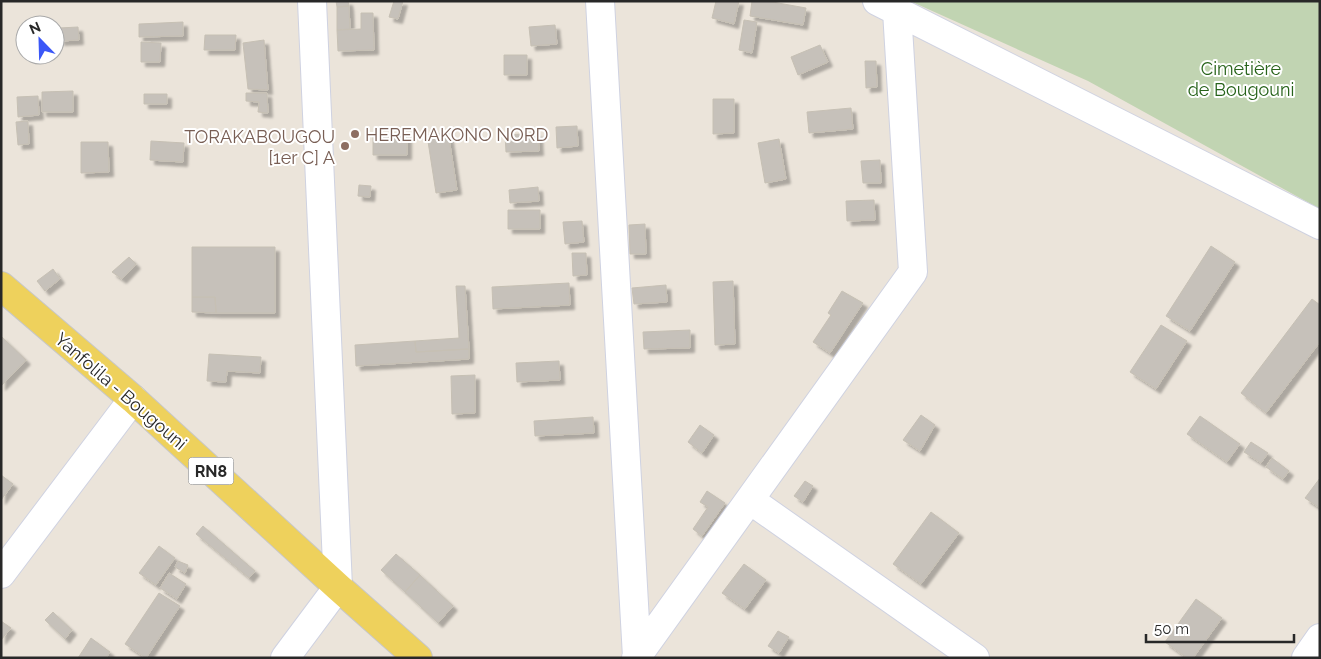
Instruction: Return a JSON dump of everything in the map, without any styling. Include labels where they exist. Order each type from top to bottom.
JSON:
[{"type":"main road","name":"Yanfolila - Bougouni","points":[[1,286],[133,399],[418,658]]},
{"type":"street","points":[[285,658],[338,587],[312,1]]},
{"type":"street","points":[[600,1],[637,657]]},
{"type":"street","points":[[637,657],[914,272],[887,6]]},
{"type":"street","points":[[887,6],[1320,225]]},
{"type":"street","points":[[1,574],[133,399]]},
{"type":"street","points":[[750,500],[975,658]]},
{"type":"green space","name":"Cimetière de Bougouni","points":[[910,1],[1320,1],[1320,209],[1088,81]]},
{"type":"building","points":[[336,1],[348,1],[349,6],[337,7]]},
{"type":"building","points":[[394,1],[403,1],[398,19],[389,17]]},
{"type":"building","points":[[716,1],[739,1],[734,24],[712,18]]},
{"type":"building","points":[[752,1],[767,1],[806,8],[803,25],[750,16]]},
{"type":"building","points":[[349,6],[350,29],[337,30],[337,7]]},
{"type":"building","points":[[361,13],[373,13],[374,50],[338,51],[337,30],[361,29]]},
{"type":"building","points":[[744,20],[757,22],[752,53],[739,50]]},
{"type":"building","points":[[183,22],[183,36],[139,37],[139,24]]},
{"type":"building","points":[[555,25],[557,44],[531,46],[529,27]]},
{"type":"building","points":[[78,27],[79,40],[65,41],[65,28]]},
{"type":"building","points":[[205,35],[236,35],[235,50],[204,50]]},
{"type":"building","points":[[264,40],[268,90],[248,89],[243,43]]},
{"type":"building","points":[[141,42],[161,43],[160,62],[141,62]]},
{"type":"building","points":[[820,45],[828,62],[798,75],[791,57]]},
{"type":"building","points":[[504,55],[527,55],[527,75],[504,75]]},
{"type":"building","points":[[865,61],[876,61],[877,87],[866,88]]},
{"type":"building","points":[[73,91],[73,112],[42,112],[42,92]]},
{"type":"building","points":[[246,93],[267,93],[268,113],[258,112],[259,102],[246,101]]},
{"type":"building","points":[[144,94],[167,94],[167,104],[144,104]]},
{"type":"building","points":[[38,96],[39,115],[18,117],[17,97]]},
{"type":"building","points":[[713,99],[734,99],[734,133],[713,134]]},
{"type":"building","points":[[851,108],[853,129],[809,133],[807,112]]},
{"type":"building","points":[[28,121],[29,144],[18,145],[16,122]]},
{"type":"building","points":[[577,126],[578,146],[557,148],[556,127]]},
{"type":"building","points":[[448,132],[457,190],[436,193],[427,135]]},
{"type":"building","points":[[538,133],[539,151],[506,152],[505,135]]},
{"type":"building","points":[[373,134],[407,134],[407,155],[373,155]]},
{"type":"building","points":[[779,139],[786,179],[765,183],[758,143]]},
{"type":"building","points":[[151,141],[184,143],[183,162],[150,160]]},
{"type":"building","points":[[81,142],[108,142],[109,172],[81,173]]},
{"type":"building","points":[[880,160],[881,183],[863,183],[861,161]]},
{"type":"building","points":[[359,185],[371,186],[370,197],[358,196]]},
{"type":"building","points":[[538,187],[539,201],[510,203],[509,190]]},
{"type":"building","points":[[874,200],[875,220],[847,221],[846,201]]},
{"type":"building","points":[[508,210],[540,210],[540,229],[508,229]]},
{"type":"building","points":[[582,221],[584,242],[565,244],[563,222]]},
{"type":"building","points":[[645,224],[646,254],[630,254],[629,225]]},
{"type":"building","points":[[1211,246],[1235,262],[1190,331],[1166,316]]},
{"type":"building","points":[[192,247],[275,247],[275,313],[216,313],[215,297],[192,297]]},
{"type":"building","points":[[572,253],[586,253],[587,275],[573,276]]},
{"type":"building","points":[[129,257],[136,264],[122,279],[112,272]]},
{"type":"building","points":[[53,269],[60,279],[45,291],[37,281]]},
{"type":"building","points":[[733,281],[735,344],[715,345],[713,282]]},
{"type":"building","points":[[569,283],[570,305],[493,309],[492,287]]},
{"type":"building","points":[[666,285],[667,302],[634,304],[632,288]]},
{"type":"building","points":[[456,286],[465,286],[469,349],[416,352],[415,341],[459,338]]},
{"type":"building","points":[[842,291],[863,303],[830,353],[813,342],[831,315],[828,313]]},
{"type":"building","points":[[192,297],[215,297],[216,313],[192,312]]},
{"type":"building","points":[[1312,299],[1320,305],[1320,342],[1266,413],[1241,393]]},
{"type":"building","points":[[1161,325],[1187,341],[1156,389],[1130,372]]},
{"type":"building","points":[[690,330],[690,348],[644,349],[643,332]]},
{"type":"building","points":[[1,336],[26,360],[1,386]]},
{"type":"building","points":[[415,341],[416,352],[469,349],[469,359],[356,366],[355,345]]},
{"type":"building","points":[[209,354],[261,357],[260,373],[227,371],[226,382],[207,381]]},
{"type":"building","points":[[559,361],[560,380],[517,382],[516,363]]},
{"type":"building","points":[[475,375],[475,413],[452,414],[451,376]]},
{"type":"building","points":[[921,415],[935,425],[920,451],[903,440]]},
{"type":"building","points":[[1200,416],[1240,444],[1227,462],[1187,434]]},
{"type":"building","points":[[593,417],[594,433],[535,436],[534,421]]},
{"type":"building","points":[[700,425],[714,435],[702,453],[688,442]]},
{"type":"building","points":[[1251,442],[1268,453],[1261,463],[1244,452]]},
{"type":"building","points":[[1272,458],[1289,471],[1283,479],[1266,467]]},
{"type":"building","points":[[1,475],[13,484],[1,500]]},
{"type":"building","points":[[1320,478],[1320,508],[1305,498]]},
{"type":"building","points":[[805,481],[813,486],[803,502],[794,496]]},
{"type":"building","points":[[707,491],[725,503],[702,536],[693,529],[708,507],[700,502]]},
{"type":"building","points":[[931,512],[959,533],[921,584],[893,564]]},
{"type":"building","points":[[203,526],[255,571],[249,578],[196,534]]},
{"type":"building","points":[[159,546],[175,558],[156,585],[139,573]]},
{"type":"building","points":[[396,554],[420,575],[405,592],[381,570]]},
{"type":"building","points":[[178,561],[188,565],[185,573],[175,567]]},
{"type":"building","points":[[744,564],[766,580],[745,609],[722,593]]},
{"type":"building","points":[[169,573],[186,584],[177,599],[160,588]]},
{"type":"building","points":[[420,575],[453,606],[438,623],[405,592]]},
{"type":"building","points":[[159,593],[180,606],[146,658],[125,644]]},
{"type":"building","points":[[1196,599],[1222,618],[1193,658],[1187,658],[1165,642]]},
{"type":"building","points":[[53,612],[72,630],[65,639],[45,620]]},
{"type":"building","points":[[1,621],[11,628],[1,640]]},
{"type":"building","points":[[778,631],[789,637],[779,653],[768,646]]},
{"type":"building","points":[[91,638],[110,652],[106,658],[78,658]]},
{"type":"place","name":"HEREMAKONO NORD","points":[[355,134]]},
{"type":"place","name":"TORAKABOUGOU [1er C] A","points":[[345,146]]}]
